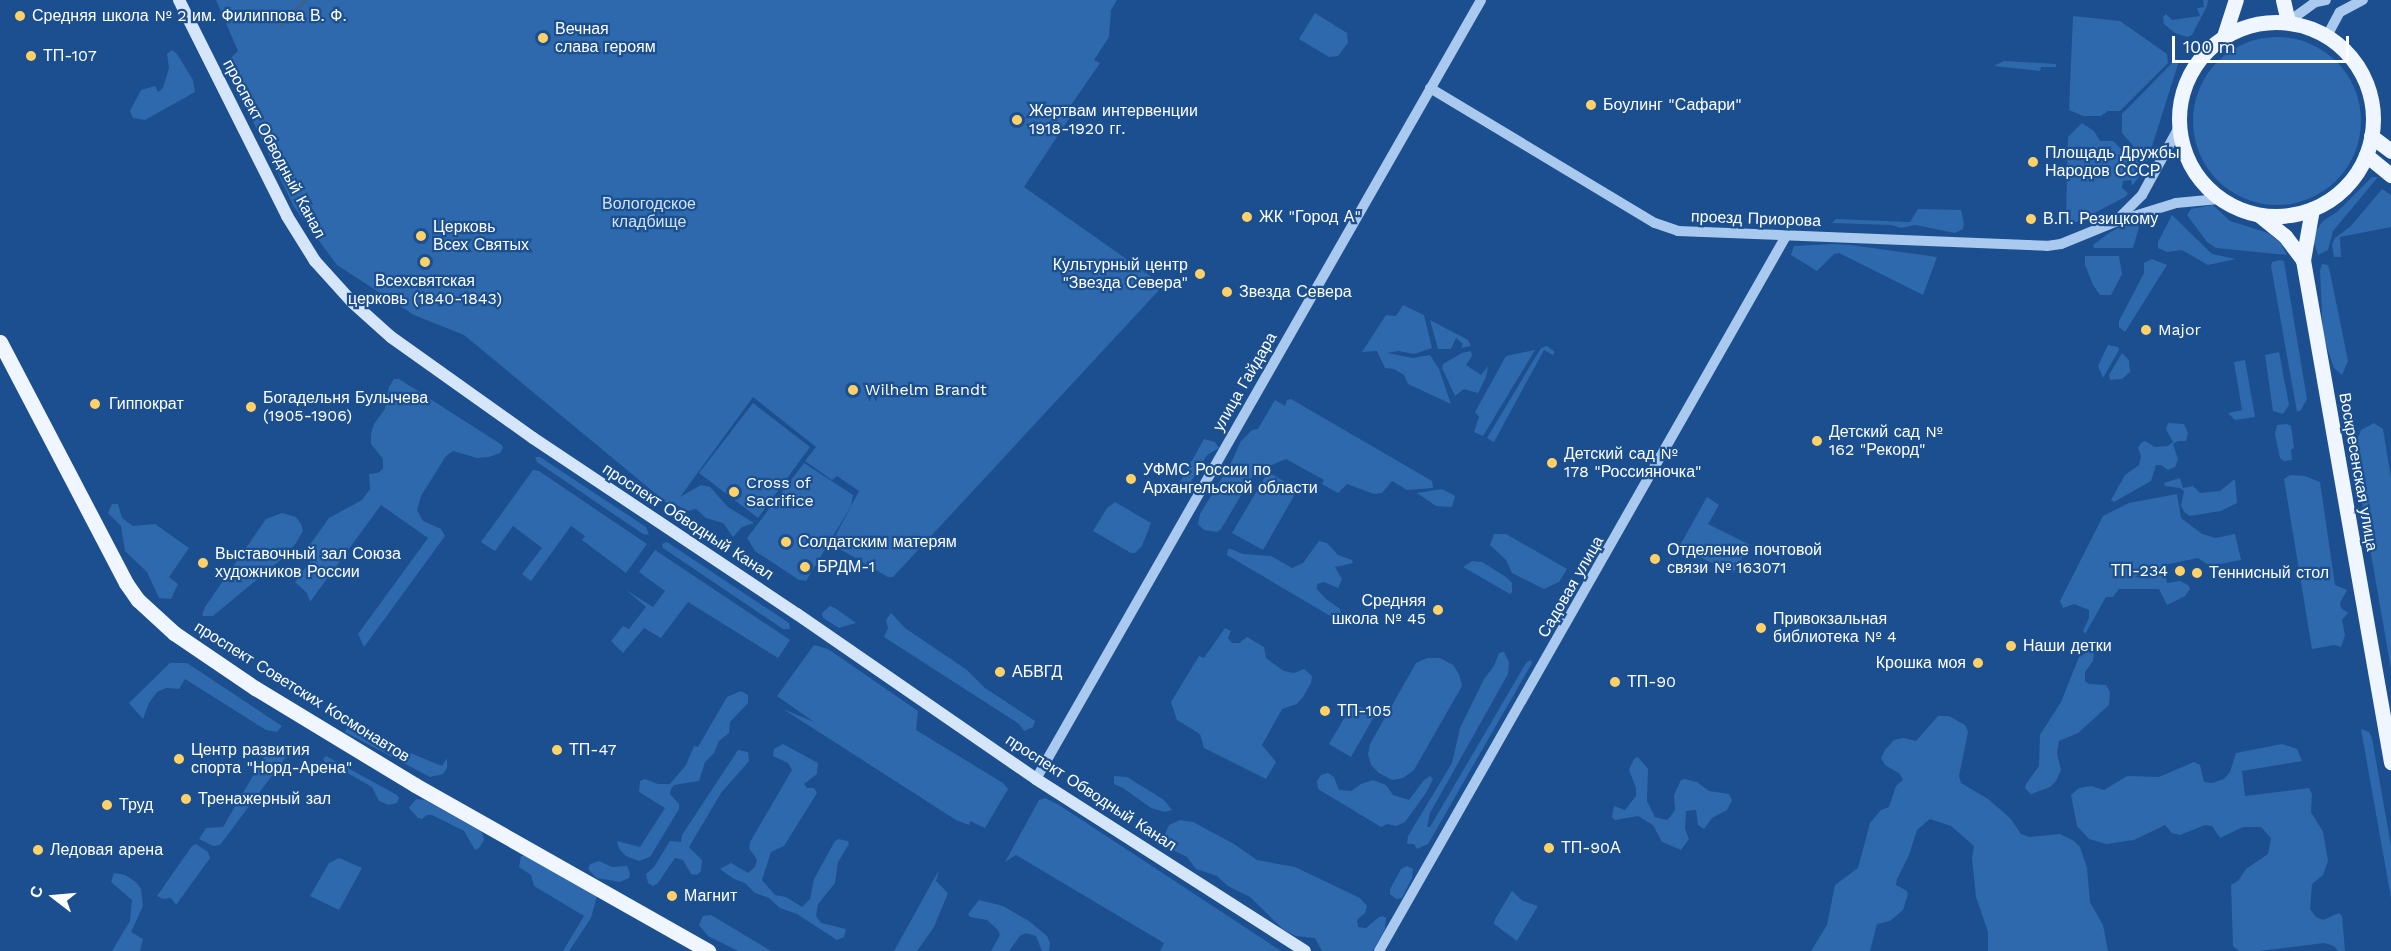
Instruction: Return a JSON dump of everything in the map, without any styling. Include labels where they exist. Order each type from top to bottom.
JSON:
[{"type":"main road","name":"проспект Обводный Канал","points":[[179,0],[287,216],[315,261],[361,311],[414,356],[798,614],[1036,779],[1305,951]]},
{"type":"main road","points":[[2224,36],[2236,0]]},
{"type":"main road","points":[[2283,0],[2288,22]]},
{"type":"main road","points":[[2288,22],[2327,36],[2345,50],[2365,80],[2372,102],[2372,136],[2366,155],[2344,188],[2312,209],[2281,216],[2259,215],[2238,209],[2219,199],[2196,175],[2182,145],[2178,129],[2180,97],[2187,77],[2206,51],[2224,36],[2258,23],[2288,22]]},
{"type":"main road","points":[[2372,136],[2391,151]]},
{"type":"main road","points":[[2366,155],[2391,175]]},
{"type":"main road","name":"Воскресенская улица","points":[[2312,209],[2303,260],[2391,762]]},
{"type":"main road","name":"Воскресенская улица","points":[[2259,215],[2285,236],[2303,260]]},
{"type":"main road","name":"проспект Советских Космонавтов","points":[[0,342],[126,583],[138,600],[174,633],[255,688],[415,785],[708,951]]},
{"type":"street","name":"улица Гайдара","points":[[1036,779],[1481,0]]},
{"type":"street","points":[[2288,22],[2316,2],[2326,0]]},
{"type":"street","points":[[2327,36],[2340,12],[2363,0]]},
{"type":"street","name":"проезд Приорова","points":[[1430,88],[1665,228],[1678,231],[2037,246],[2061,244],[2115,222],[2176,204],[2219,199]]},
{"type":"street","points":[[2115,222],[2142,195],[2178,129]]},
{"type":"street","name":"Садовая улица","points":[[1379,951],[1786,236]]},
{"type":"green space","name":"Вологодское кладбище","points":[[216,0],[1117,0],[1111,10],[1109,37],[1094,60],[1100,63],[1071,105],[1072,114],[1024,187],[1152,277],[1161,288],[893,577],[888,577],[831,544],[859,491],[837,476],[832,480],[805,461],[816,447],[753,397],[680,497],[701,485],[710,487],[728,507],[754,523],[742,527],[733,537],[723,523],[706,518],[696,509],[688,511],[675,504],[673,508],[464,335],[414,315],[337,265],[294,207],[225,63],[238,51]]},
{"type":"green space","points":[[2203,0],[2208,0],[2207,6],[2192,35],[2187,37],[2175,33],[2164,24],[2163,17],[2166,14],[2172,20],[2200,16],[2197,8],[2204,7]]},
{"type":"green space","points":[[1315,13],[1347,33],[1348,43],[1338,56],[1329,57],[1299,39]]},
{"type":"green space","points":[[2073,16],[2120,21],[2167,54],[2168,63],[2120,111],[2108,111],[2101,116],[2083,116],[2069,110]]},
{"type":"green space","points":[[2277,37],[2293,38],[2309,43],[2337,61],[2355,89],[2360,105],[2360,137],[2355,153],[2337,181],[2309,199],[2293,204],[2277,205],[2261,204],[2245,199],[2217,181],[2199,153],[2194,137],[2193,121],[2194,105],[2199,89],[2217,61],[2245,43],[2261,38]]},
{"type":"green space","points":[[172,50],[177,54],[193,80],[195,92],[145,120],[133,118],[130,111],[141,90],[155,86],[158,92],[163,88],[169,68],[167,54]]},
{"type":"green space","points":[[2176,59],[2179,61],[2147,162],[2122,133],[2122,114]]},
{"type":"green space","points":[[2004,61],[2056,64],[2056,67],[2041,67],[2040,71],[1994,66]]},
{"type":"green space","points":[[2082,123],[2094,131],[2100,141],[2113,141],[2122,150],[2129,149],[2144,170],[2132,186],[2131,180],[2123,181],[2122,188],[2128,193],[2125,197],[2077,222],[2070,222],[2066,216],[2068,137]]},
{"type":"green space","points":[[2372,177],[2378,177],[2333,231],[2328,250],[2318,255],[2313,239],[2315,232],[2323,221],[2338,211]]},
{"type":"green space","points":[[2382,189],[2391,195],[2391,227],[2340,237],[2341,257],[2334,257],[2332,244],[2335,238],[2351,226]]},
{"type":"green space","points":[[2213,205],[2230,221],[2268,233],[2280,242],[2287,255],[2216,248],[2207,242],[2187,215],[2191,209]]},
{"type":"green space","points":[[1918,209],[1961,210],[1963,229],[1955,233],[1915,225],[1901,228],[1891,225],[1832,223],[1836,219],[1910,222]]},
{"type":"green space","points":[[2172,215],[2212,254],[2236,259],[2208,265],[2182,250],[2167,252],[2158,248],[2158,242]]},
{"type":"green space","points":[[2129,222],[2137,223],[2139,227],[2133,248],[2094,248],[2093,245],[2109,233]]},
{"type":"green space","points":[[1833,244],[1937,257],[1923,295],[1839,253],[1834,254],[1817,271],[1791,255],[1794,246]]},
{"type":"green space","points":[[2085,256],[2119,256],[2122,274],[2111,295],[2100,295],[2093,285],[2085,265]]},
{"type":"green space","points":[[2152,259],[2167,265],[2125,332],[2119,327],[2119,321],[2144,273],[2144,263]]},
{"type":"green space","points":[[2284,261],[2307,399],[2301,410],[2297,412],[2271,266],[2272,262]]},
{"type":"green space","points":[[2322,264],[2328,265],[2330,272],[2348,361],[2342,375],[2334,368],[2323,336],[2320,271]]},
{"type":"green space","points":[[1403,305],[1424,315],[1432,348],[1414,354],[1399,351],[1387,353],[1413,358],[1430,355],[1439,369],[1451,404],[1408,384],[1404,375],[1394,369],[1385,368],[1377,351],[1362,352],[1386,315],[1396,316]]},
{"type":"green space","points":[[1430,320],[1468,340],[1471,346],[1461,348],[1463,344],[1456,338],[1451,349],[1438,349]]},
{"type":"green space","points":[[2108,345],[2118,347],[2119,350],[2103,378],[2098,366]]},
{"type":"green space","points":[[1547,346],[1555,352],[1553,355],[1544,350],[1494,442],[1487,438],[1541,348]]},
{"type":"green space","points":[[1535,350],[1483,436],[1474,432],[1479,417],[1475,412],[1506,356]]},
{"type":"green space","points":[[1471,351],[1472,356],[1466,365],[1481,375],[1488,366],[1486,377],[1478,393],[1464,389],[1455,396],[1442,368],[1443,364],[1462,353]]},
{"type":"green space","points":[[2279,352],[2289,405],[2283,414],[2273,411],[2265,355]]},
{"type":"green space","points":[[2122,353],[2129,360],[2130,372],[2122,379],[2110,380],[2109,375]]},
{"type":"green space","points":[[2245,360],[2255,417],[2235,420],[2228,413],[2242,410],[2234,362]]},
{"type":"green space","points":[[394,379],[399,379],[502,445],[503,448],[500,453],[489,457],[477,458],[453,451],[446,456],[421,496],[417,510],[423,521],[441,529],[445,536],[364,647],[358,634],[428,538],[381,505],[310,602],[307,593],[295,582],[314,556],[306,550],[329,518],[362,500],[370,489],[369,474],[378,473],[383,469],[383,459],[371,444],[371,434],[374,424],[385,409],[389,387]]},
{"type":"green space","points":[[1291,399],[1432,481],[1433,488],[1407,490],[1392,481],[1382,493],[1374,494],[1347,484],[1338,493],[1322,484],[1324,480],[1286,459],[1262,469],[1252,477],[1221,529],[1217,532],[1204,530],[1198,524],[1200,514],[1231,463],[1241,441],[1252,430],[1258,429],[1275,400],[1285,406],[1287,400]]},
{"type":"green space","points":[[753,403],[810,447],[758,518],[699,473]]},
{"type":"green space","points":[[2168,423],[2184,424],[2188,433],[2186,441],[2173,444],[2178,459],[2175,467],[2168,470],[2161,465],[2156,465],[2151,481],[2114,502],[2111,500],[2125,475],[2139,465],[2141,456],[2138,448],[2141,443],[2145,441],[2155,447],[2168,446],[2173,442],[2166,429]]},
{"type":"green space","points":[[2374,423],[2383,429],[2391,478],[2391,669],[2353,451],[2361,430]]},
{"type":"green space","points":[[2277,425],[2291,426],[2294,448],[2291,450],[2292,460],[2284,461],[2280,458],[2275,434]]},
{"type":"green space","points":[[1204,439],[1215,442],[1219,448],[1207,455],[1184,493],[1176,489]]},
{"type":"green space","points":[[535,457],[540,457],[646,527],[649,535],[643,534],[537,462]]},
{"type":"green space","points":[[804,463],[853,495],[851,506],[806,581],[799,580],[755,551],[747,538]]},
{"type":"green space","points":[[533,470],[539,471],[647,544],[626,573],[582,540],[585,536],[571,526],[531,581],[522,574],[542,548],[513,526],[495,551],[481,542]]},
{"type":"green space","points":[[1268,472],[1298,489],[1263,550],[1232,533]]},
{"type":"green space","points":[[2290,475],[2305,476],[2320,482],[2335,585],[2347,590],[2340,603],[2341,608],[2348,613],[2342,620],[2345,635],[2341,647],[2334,645],[2312,649],[2284,479]]},
{"type":"green space","points":[[2180,478],[2183,488],[2193,486],[2200,493],[2220,491],[2235,479],[2237,503],[2221,511],[2190,516],[2181,506],[2184,491],[2180,488],[2165,486],[2164,483]]},
{"type":"green space","points":[[1442,489],[1455,496],[1452,507],[1436,506],[1417,493]]},
{"type":"green space","points":[[2177,494],[2181,518],[2202,534],[2216,538],[2235,534],[2241,560],[2210,566],[2198,558],[2164,565],[2167,583],[2180,581],[2188,585],[2190,589],[2185,596],[2167,605],[2159,589],[2119,589],[2113,597],[2106,597],[2085,634],[2083,631],[2089,618],[2089,610],[2074,604],[2063,608],[2060,601],[2103,516],[2129,503]]},
{"type":"green space","points":[[1707,497],[1719,505],[1708,524],[1750,545],[1733,573],[1679,547]]},
{"type":"green space","points":[[1115,502],[1151,523],[1142,546],[1135,553],[1131,553],[1093,531],[1107,508]]},
{"type":"green space","points":[[112,504],[118,504],[122,518],[133,526],[155,524],[189,548],[169,577],[178,584],[171,599],[159,598],[147,572],[125,551],[121,526],[108,513]]},
{"type":"green space","points":[[282,513],[296,517],[301,524],[303,531],[296,543],[284,557],[213,616],[202,615],[205,607],[266,519]]},
{"type":"green space","points":[[1494,534],[1506,534],[1567,569],[1559,582],[1544,589],[1512,573],[1506,560],[1490,545]]},
{"type":"green space","points":[[1319,541],[1327,543],[1338,555],[1352,560],[1353,563],[1335,567],[1342,579],[1338,588],[1324,582],[1317,584],[1317,589],[1326,599],[1340,609],[1341,614],[1337,620],[1227,555],[1228,549],[1231,549],[1243,554],[1271,556],[1292,568],[1303,563]]},
{"type":"green space","points":[[667,542],[789,623],[790,629],[783,629],[663,548],[662,544]]},
{"type":"green space","points":[[655,550],[790,640],[778,658],[688,602],[661,638],[644,628],[623,653],[611,641],[623,626],[629,629],[646,607],[626,590],[653,607],[665,591],[639,572]]},
{"type":"green space","points":[[1472,561],[1482,562],[1506,577],[1512,583],[1512,592],[1510,594],[1463,567]]},
{"type":"green space","points":[[830,606],[856,623],[839,628],[823,618],[822,613]]},
{"type":"green space","points":[[891,613],[905,628],[967,670],[985,688],[1035,721],[1033,727],[1024,731],[1019,724],[884,637],[888,628],[886,620]]},
{"type":"green space","points":[[1225,628],[1231,631],[1228,638],[1232,643],[1239,643],[1247,637],[1264,647],[1266,658],[1284,671],[1294,673],[1304,669],[1312,676],[1311,683],[1303,697],[1297,704],[1282,709],[1262,745],[1276,762],[1266,779],[1204,748],[1200,734],[1177,720],[1171,702],[1199,656],[1204,658]]},
{"type":"green space","points":[[814,645],[828,649],[918,711],[916,730],[1003,783],[1008,789],[985,828],[970,821],[969,825],[956,820],[783,709],[814,722],[777,696]]},
{"type":"green space","points":[[2091,650],[2094,652],[2093,661],[2085,672],[2085,681],[2089,684],[2106,685],[2110,692],[2109,705],[2078,733],[2059,741],[2057,753],[2061,770],[2056,781],[2050,787],[2031,794],[2025,788],[2039,766],[2040,735],[2061,702],[2079,657]]},
{"type":"green space","points":[[1504,652],[1509,662],[1508,674],[1430,813],[1427,827],[1430,827],[1526,663],[1531,660],[1532,663],[1428,844],[1417,849],[1414,844],[1407,844],[1408,836],[1452,763],[1460,728],[1484,679],[1494,666],[1499,653]]},
{"type":"green space","points":[[1427,658],[1440,658],[1453,665],[1459,674],[1462,686],[1414,770],[1403,778],[1392,780],[1379,773],[1371,765],[1368,754],[1370,744],[1416,663]]},
{"type":"green space","points":[[170,663],[187,663],[282,726],[277,732],[266,730],[185,679],[179,689],[166,688],[157,692],[149,703],[143,719],[129,703]]},
{"type":"green space","points":[[741,691],[748,695],[748,703],[730,722],[729,733],[719,741],[714,753],[705,762],[699,781],[674,785],[671,789],[670,794],[679,804],[679,809],[650,857],[639,861],[626,856],[619,849],[617,841],[640,847],[665,808],[639,792],[640,781],[645,779],[658,784],[670,784],[686,765],[694,746],[698,747],[727,697]]},
{"type":"green space","points":[[1353,703],[1375,715],[1351,757],[1329,744]]},
{"type":"green space","points":[[1938,716],[1949,716],[1965,725],[1968,732],[1959,776],[1961,783],[1988,799],[2010,818],[2021,834],[2029,837],[2060,834],[2080,847],[2087,868],[2090,902],[2103,925],[2108,951],[1988,951],[1988,932],[1976,897],[1972,858],[1974,846],[1951,826],[1930,819],[1917,830],[1909,855],[1897,879],[1896,885],[1908,894],[1903,910],[1890,921],[1877,924],[1870,951],[1811,951],[1827,925],[1835,885],[1858,868],[1870,823],[1881,810],[1889,807],[1896,786],[1903,780],[1900,774],[1885,765],[1881,758],[1885,750],[1894,740],[1903,738],[1916,741]]},
{"type":"green space","points":[[348,727],[385,747],[391,745],[442,766],[447,758],[447,768],[443,774],[430,777],[345,732]]},
{"type":"green space","points":[[2361,729],[2369,732],[2372,738],[2391,846],[2391,898]]},
{"type":"green space","points":[[783,744],[818,763],[817,774],[804,784],[807,788],[814,788],[817,793],[784,846],[771,852],[762,880],[775,895],[786,897],[802,907],[810,899],[814,879],[835,841],[838,839],[848,841],[849,844],[838,862],[835,883],[818,904],[816,916],[821,923],[846,929],[844,937],[837,940],[797,914],[780,908],[769,898],[755,893],[745,883],[734,879],[720,869],[731,863],[748,873],[755,867],[757,860],[749,848],[750,842],[792,770],[788,763],[773,756],[774,749]]},
{"type":"green space","points":[[2282,744],[2297,749],[2302,761],[2242,771],[2245,796],[2309,788],[2312,794],[2311,812],[2323,832],[2328,861],[2323,875],[2312,884],[2310,909],[2316,917],[2323,920],[2339,913],[2342,916],[2345,951],[2338,951],[2334,946],[2324,943],[2259,951],[2239,951],[2233,946],[2231,885],[2238,881],[2246,869],[2268,854],[2271,838],[2261,827],[2243,827],[2220,838],[2212,826],[2205,825],[2180,835],[2172,833],[2165,825],[2134,840],[2106,844],[2089,839],[2077,826],[2071,795],[2079,788],[2091,786],[2104,790],[2127,776],[2159,777],[2194,762],[2200,765],[2204,782],[2212,783],[2224,779],[2230,772],[2236,753]]},
{"type":"green space","points":[[292,749],[220,845],[213,846],[199,839],[206,828],[223,827],[267,752]]},
{"type":"green space","points":[[738,750],[748,752],[749,761],[721,793],[689,847],[702,860],[701,871],[697,875],[691,874],[683,860],[675,858],[658,883],[653,886],[648,883],[646,874],[654,867],[670,841],[681,842],[682,835]]},
{"type":"green space","points":[[326,756],[397,795],[399,798],[397,803],[389,805],[379,801],[372,787],[337,767],[327,766],[323,759]]},
{"type":"green space","points":[[1638,757],[1648,769],[1647,801],[1655,817],[1667,820],[1670,817],[1675,810],[1674,795],[1681,780],[1685,779],[1697,782],[1709,791],[1729,794],[1732,800],[1727,810],[1712,818],[1704,829],[1698,825],[1696,810],[1686,811],[1685,829],[1689,839],[1681,850],[1662,842],[1653,825],[1638,816],[1615,820],[1612,817],[1614,806],[1625,810],[1636,796],[1636,788],[1629,770],[1634,759]]},
{"type":"green space","points":[[1328,773],[1334,777],[1339,790],[1351,791],[1373,780],[1386,785],[1393,795],[1409,800],[1424,780],[1430,776],[1433,779],[1405,822],[1396,826],[1387,824],[1381,827],[1318,789],[1317,781],[1321,775]]},
{"type":"green space","points":[[1114,776],[1127,777],[1164,800],[1172,810],[1165,812],[1151,808],[1114,784]]},
{"type":"green space","points":[[1045,798],[1281,951],[1160,951],[1164,943],[1016,855],[1005,862],[1039,800]]},
{"type":"green space","points":[[416,799],[425,800],[482,832],[484,840],[479,848],[475,850],[464,831],[432,815],[427,815],[422,819],[418,818],[409,808]]},
{"type":"green space","points":[[1180,820],[1193,822],[1234,844],[1257,860],[1295,867],[1360,898],[1367,906],[1365,913],[1357,920],[1358,927],[1366,928],[1379,917],[1386,918],[1385,929],[1375,947],[1372,951],[1322,951],[1315,938],[1296,936],[1284,930],[1250,897],[1228,886],[1217,876],[1196,869],[1187,857],[1173,850],[1165,834],[1169,825]]},
{"type":"green space","points":[[196,844],[208,852],[210,858],[176,905],[171,898],[163,899],[157,896],[192,846]]},
{"type":"green space","points":[[521,856],[525,856],[597,896],[591,918],[569,951],[563,951],[584,916],[534,886],[531,875],[519,867]]},
{"type":"green space","points":[[339,858],[362,868],[339,910],[310,896],[329,863]]},
{"type":"green space","points":[[599,861],[612,867],[627,866],[630,873],[629,878],[620,882],[597,878],[588,869],[590,864]]},
{"type":"green space","points":[[1407,866],[1413,869],[1412,878],[1402,898],[1396,899],[1390,894],[1390,889],[1401,869]]},
{"type":"green space","points":[[939,870],[936,881],[948,893],[934,927],[917,951],[894,951]]},
{"type":"green space","points":[[114,873],[125,875],[136,882],[141,889],[143,906],[131,932],[143,939],[140,951],[112,951],[130,921],[132,900],[111,882]]},
{"type":"green space","points":[[1512,891],[1523,901],[1538,906],[1517,941],[1494,924]]},
{"type":"green space","points":[[979,900],[1003,906],[1029,921],[1047,936],[1050,943],[1049,951],[1042,951],[1036,936],[1026,933],[1020,936],[1009,951],[991,951],[1000,935],[998,930],[987,920],[970,917],[968,914]]},
{"type":"green space","points":[[711,915],[771,951],[738,951],[708,936],[699,925],[703,916]]},
{"type":"waterway","points":[[281,25],[305,0]]},
{"type":"place","name":"Средняя школа № 2 им. Филиппова В. Ф.","points":[[20,16]]},
{"type":"place","name":"Вечная слава героям","points":[[543,38]]},
{"type":"place","name":"ТП-107","points":[[31,56]]},
{"type":"place","name":"Боулинг \"Сафари\"","points":[[1591,105]]},
{"type":"place","name":"Жертвам интервенции 1918-1920 гг.","points":[[1017,120]]},
{"type":"place","name":"Площадь Дружбы Народов СССР","points":[[2033,162]]},
{"type":"place","name":"ЖК \"Город А\"","points":[[1247,217]]},
{"type":"place","name":"В.П. Резицкому","points":[[2031,219]]},
{"type":"place","name":"Церковь Всех Святых","points":[[421,236]]},
{"type":"place","name":"Всехсвятская церковь (1840-1843)","points":[[425,262]]},
{"type":"place","name":"Культурный центр \"Звезда Севера\"","points":[[1200,274]]},
{"type":"place","name":"Звезда Севера","points":[[1227,292]]},
{"type":"place","name":"Major","points":[[2146,330]]},
{"type":"place","name":"Wilhelm Brandt","points":[[853,390]]},
{"type":"place","name":"Гиппократ","points":[[95,404]]},
{"type":"place","name":"Богадельня Булычева (1905-1906)","points":[[251,407]]},
{"type":"place","name":"Детский сад № 162 \"Рекорд\"","points":[[1817,441]]},
{"type":"place","name":"Детский сад № 178 \"Россияночка\"","points":[[1552,463]]},
{"type":"place","name":"УФМС России по Архангельской области","points":[[1131,479]]},
{"type":"place","name":"Cross of Sacrifice","points":[[734,492]]},
{"type":"place","name":"Солдатским матерям","points":[[786,542]]},
{"type":"place","name":"Отделение почтовой связи № 163071","points":[[1655,559]]},
{"type":"place","name":"Выставочный зал Союза художников России","points":[[203,563]]},
{"type":"place","name":"БРДМ-1","points":[[805,567]]},
{"type":"place","name":"ТП-234","points":[[2180,571]]},
{"type":"place","name":"Теннисный стол","points":[[2197,573]]},
{"type":"place","name":"Средняя школа № 45","points":[[1438,610]]},
{"type":"place","name":"Привокзальная библиотека № 4","points":[[1761,628]]},
{"type":"place","name":"Наши детки","points":[[2011,646]]},
{"type":"place","name":"Крошка моя","points":[[1978,663]]},
{"type":"place","name":"АБВГД","points":[[1000,672]]},
{"type":"place","name":"ТП-90","points":[[1615,682]]},
{"type":"place","name":"ТП-105","points":[[1325,711]]},
{"type":"place","name":"ТП-47","points":[[557,750]]},
{"type":"place","name":"Центр развития спорта \"Норд-Арена\"","points":[[179,759]]},
{"type":"place","name":"Тренажерный зал","points":[[186,799]]},
{"type":"place","name":"Труд","points":[[107,805]]},
{"type":"place","name":"ТП-90А","points":[[1549,848]]},
{"type":"place","name":"Ледовая арена","points":[[38,850]]},
{"type":"place","name":"Магнит","points":[[672,896]]}]
